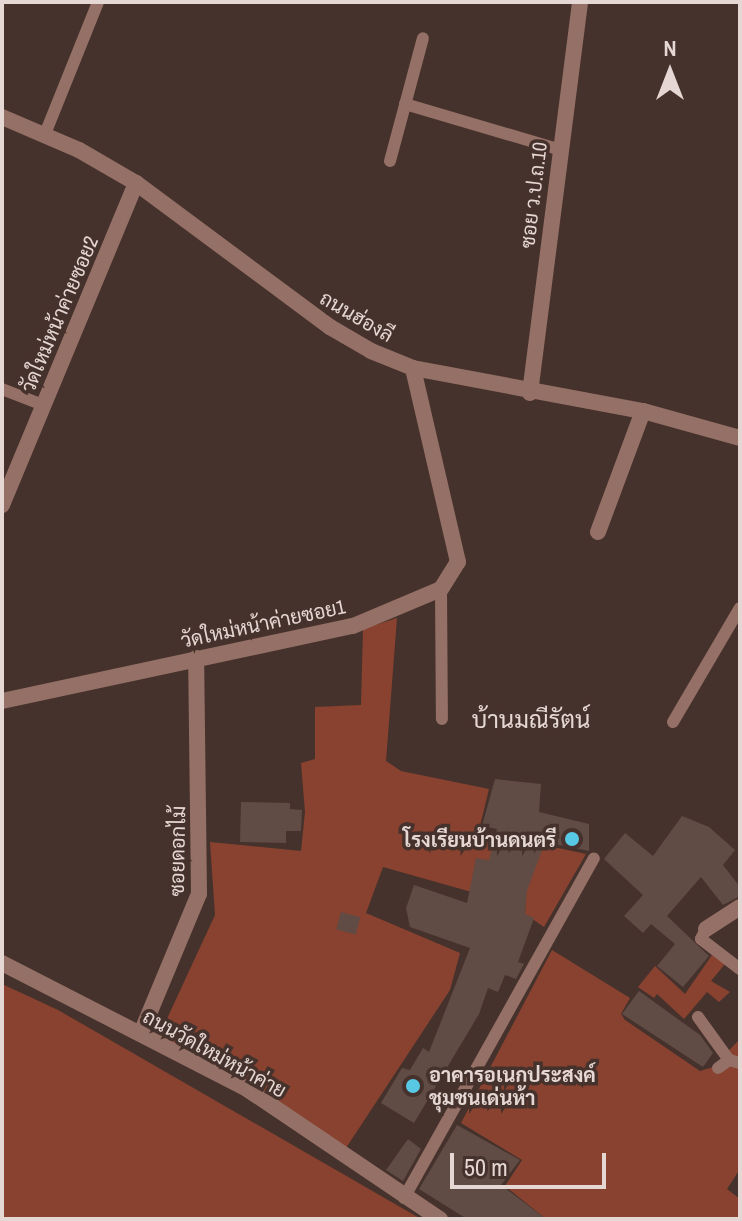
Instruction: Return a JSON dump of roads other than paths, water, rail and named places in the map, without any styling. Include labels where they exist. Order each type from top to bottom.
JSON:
[{"type":"street","name":"ซอย ว.ป.ถ.10","points":[[530,393],[558,149],[580,2]]},
{"type":"street","name":"ถนนฮ่องลี","points":[[2,117],[45,134],[136,183],[330,327],[413,368],[530,393],[643,411],[739,434]]},
{"type":"street","name":"วัดใหม่หน้าค่ายซอย2","points":[[2,505],[136,183]]},
{"type":"street","points":[[413,368],[458,562],[441,589]]},
{"type":"street","points":[[598,532],[643,411]]},
{"type":"street","name":"วัดใหม่หน้าค่ายซอย1","points":[[2,701],[353,626],[441,589]]},
{"type":"street","name":"ซอยดอกไม้","points":[[141,1033],[199,894],[196,658]]},
{"type":"street","points":[[706,929],[740,907]]},
{"type":"street","name":"ถนนวัดใหม่หน้าค่าย","points":[[2,963],[247,1089],[404,1198],[440,1219]]},
{"type":"lane","points":[[45,134],[98,2]]},
{"type":"lane","points":[[390,161],[423,38]]},
{"type":"lane","points":[[405,104],[558,149]]},
{"type":"lane","points":[[2,389],[43,405]]},
{"type":"lane","points":[[441,589],[442,719]]},
{"type":"lane","points":[[673,722],[740,608]]},
{"type":"lane","points":[[404,1198],[594,858]]},
{"type":"lane","points":[[706,929],[701,939],[740,969]]},
{"type":"lane","points":[[698,1017],[734,1061],[718,1068]]},
{"type":"place","name":"โรงเรียนบ้านดนตรี","points":[[572,839]]},
{"type":"place","name":"อาคารอเนกประสงค์ ชุมชนเด่นห้า","points":[[413,1086]]},
{"type":"district","name":"บ้านมณีรัตน์","points":[[531,720]]}]
